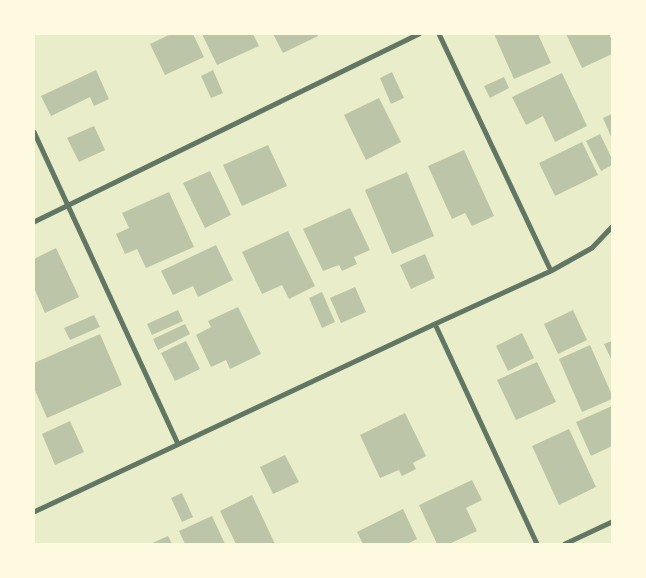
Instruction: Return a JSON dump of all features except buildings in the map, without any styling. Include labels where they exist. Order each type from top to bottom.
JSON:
[{"type":"street","points":[[34,222],[419,34]]},
{"type":"street","points":[[439,34],[552,271]]},
{"type":"street","points":[[34,132],[178,444]]},
{"type":"street","points":[[34,512],[552,271],[592,248],[612,227]]},
{"type":"street","points":[[435,324],[537,544]]},
{"type":"street","points":[[564,544],[612,522]]}]
